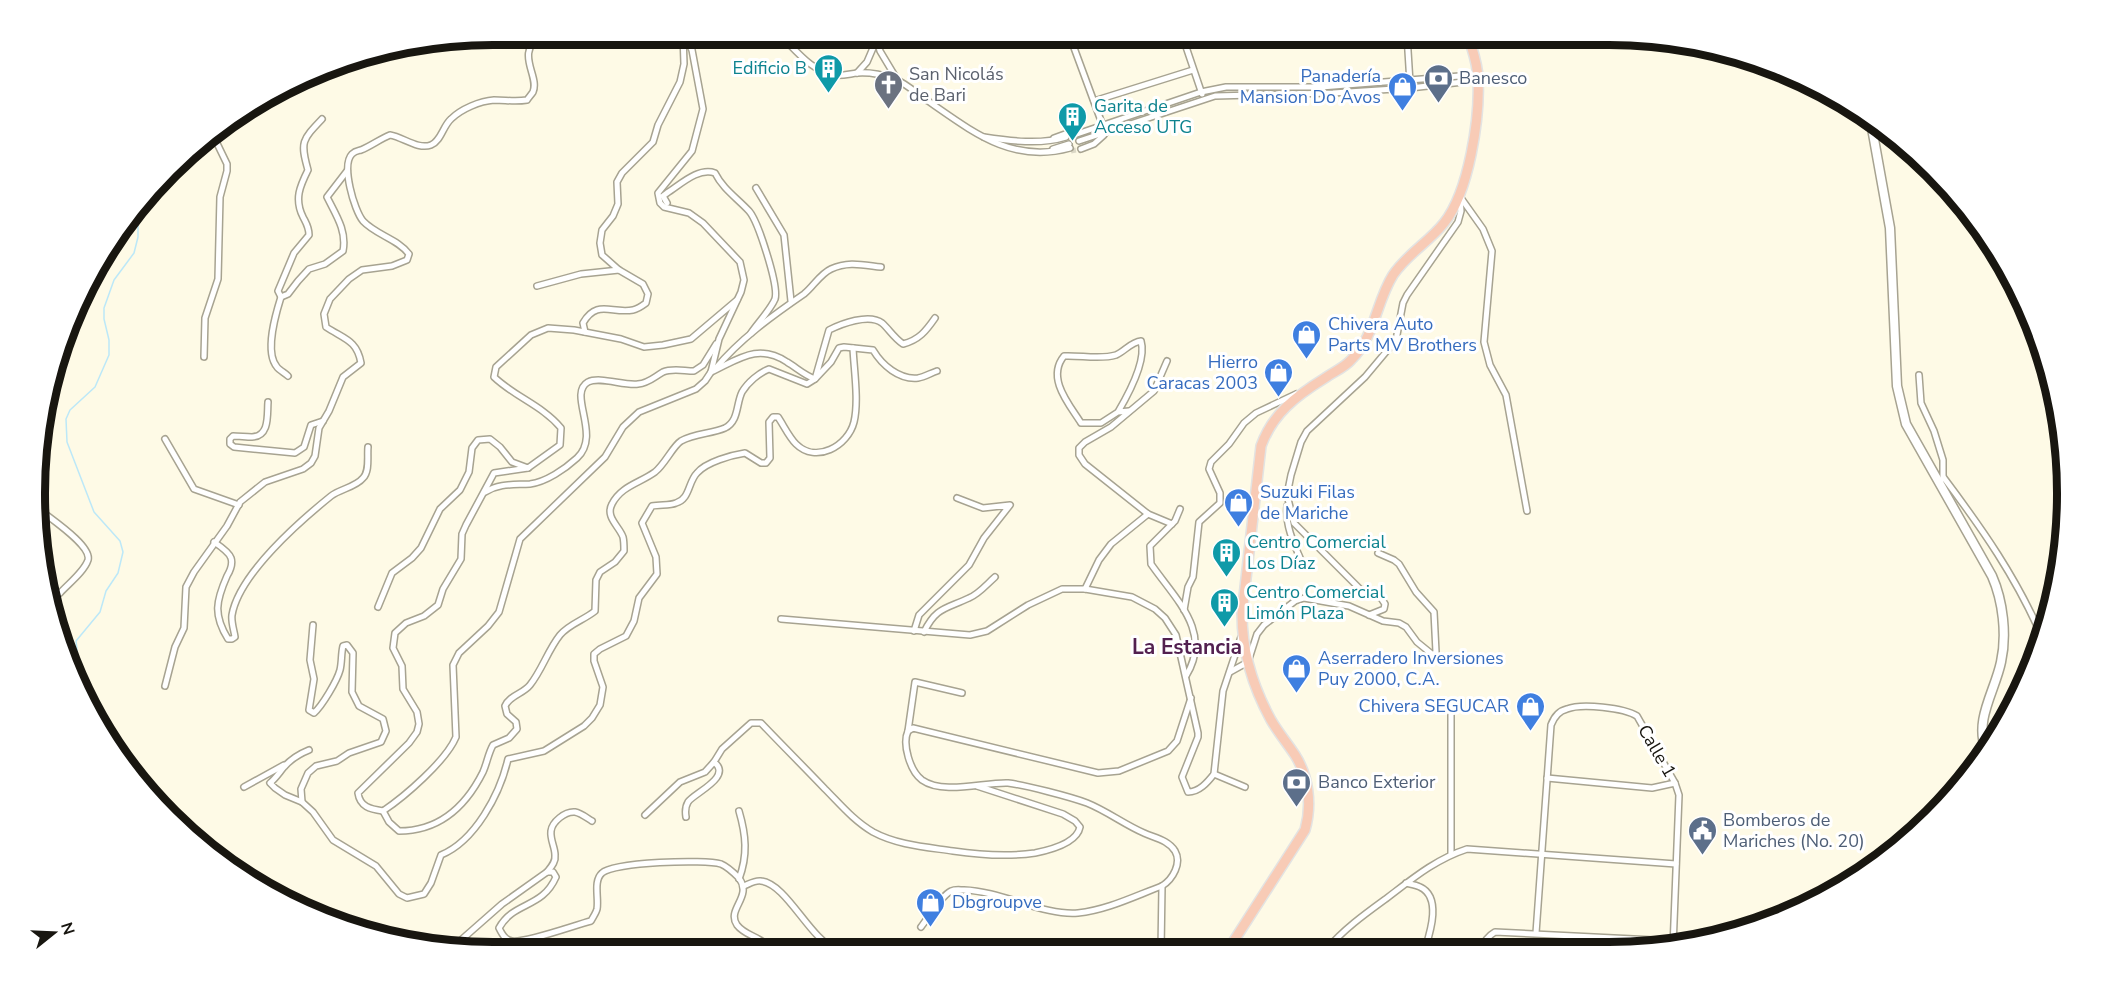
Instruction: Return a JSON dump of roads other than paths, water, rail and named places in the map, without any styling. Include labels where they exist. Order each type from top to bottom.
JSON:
[{"type":"main road","points":[[1233,942],[1305,830],[1309,817],[1308,790],[1304,772],[1296,756],[1272,722],[1252,680],[1242,635],[1242,614],[1262,446],[1268,429],[1278,414],[1306,390],[1350,362],[1360,351],[1369,337],[1385,290],[1394,274],[1407,258],[1444,223],[1460,197],[1468,172],[1477,109],[1478,77],[1471,45]]},
{"type":"main road","points":[[1873,131],[1890,228],[1896,366],[1906,424],[1942,480],[1992,576],[2001,602],[2003,646],[2001,662],[1984,714],[1982,741]]},
{"type":"street","points":[[165,686],[175,647],[184,628],[186,587],[194,572],[234,516],[239,505],[265,482],[303,469],[310,463],[315,456],[319,428],[329,411],[343,377],[362,363],[360,353],[353,342],[326,327],[324,314],[330,299],[349,279],[362,270],[393,266],[407,261],[409,254],[403,246],[387,238],[363,220],[353,199],[347,171],[353,152],[372,146],[390,135],[416,145],[430,146],[437,141],[442,129],[452,118],[470,107],[492,100],[514,102],[527,100],[533,91],[534,80],[529,68],[529,52],[532,45]]},
{"type":"street","points":[[585,332],[583,323],[588,315],[600,308],[635,310],[646,303],[648,294],[643,284],[619,270],[602,255],[600,243],[602,230],[613,216],[618,204],[617,182],[622,173],[653,142],[658,125],[680,82],[684,64],[684,45]]},
{"type":"street","points":[[484,493],[495,487],[509,484],[532,484],[555,475],[579,457],[588,440],[585,413],[580,396],[583,387],[588,382],[596,380],[636,385],[649,382],[664,371],[694,371],[703,365],[738,300],[744,280],[740,262],[703,223],[689,213],[671,210],[660,203],[658,193],[692,151],[703,109],[690,45]]},
{"type":"street","points":[[791,45],[806,60],[822,71],[838,75],[873,74],[898,81],[960,123],[1002,146],[1048,153],[1070,148]]},
{"type":"street","points":[[857,73],[867,62],[873,45]]},
{"type":"street","points":[[879,45],[886,62],[898,81]]},
{"type":"street","points":[[1073,45],[1103,126],[1102,134],[1094,144],[1080,145]]},
{"type":"street","points":[[1185,45],[1204,99]]},
{"type":"street","points":[[1408,45],[1410,88]]},
{"type":"street","points":[[1094,101],[1193,70]]},
{"type":"street","points":[[1076,133],[1095,129],[1201,92],[1226,87],[1322,87],[1472,75],[1478,77]]},
{"type":"street","points":[[1102,134],[1225,94],[1289,95],[1410,88],[1472,81],[1478,77]]},
{"type":"street","points":[[288,376],[274,362],[273,323],[281,297],[278,291],[294,253],[309,235],[309,229],[297,200],[308,170],[302,149],[307,135],[322,119]]},
{"type":"street","points":[[983,137],[1019,141],[1046,140],[1066,135]]},
{"type":"street","points":[[204,357],[205,318],[218,279],[220,197],[227,171],[227,164],[217,141]]},
{"type":"street","points":[[281,297],[288,294],[309,269],[325,264],[343,251],[346,238],[327,197],[347,171]]},
{"type":"street","points":[[667,203],[663,196],[699,173],[708,171],[715,173],[719,182],[750,212],[756,222],[775,287],[775,299],[751,333]]},
{"type":"street","points":[[756,188],[784,235],[791,301]]},
{"type":"street","points":[[1304,567],[1289,530],[1286,515],[1291,475],[1301,442],[1315,422],[1365,377],[1396,340],[1403,303],[1414,283],[1458,222],[1461,212],[1460,197]]},
{"type":"street","points":[[1460,197],[1483,229],[1492,251],[1484,342],[1490,365],[1506,395],[1527,511]]},
{"type":"street","points":[[383,812],[451,748],[456,737],[453,665],[459,653],[488,626],[499,612],[520,539],[605,457],[630,418],[639,412],[696,389],[729,352],[791,301],[805,293],[830,269],[856,263],[881,267]]},
{"type":"street","points":[[537,286],[581,274],[619,270]]},
{"type":"street","points":[[738,300],[691,339],[644,347],[621,339],[548,328],[531,335],[496,367],[494,377],[504,387],[551,416],[561,428],[560,444],[528,468],[494,473],[462,534],[461,559],[443,589],[438,605],[433,611],[406,623],[395,633],[393,648],[402,666],[403,689],[417,712],[419,724],[417,732],[409,743],[358,793],[359,801],[364,806],[383,812],[389,822],[399,831],[412,831],[441,820],[459,809],[484,770],[487,756],[493,745],[509,738],[517,729],[516,722],[507,714],[505,706],[507,700],[529,686],[560,636],[570,626],[586,619],[595,611],[596,580],[600,572],[615,562],[624,551],[623,538],[611,518],[610,507],[618,494],[654,472],[669,459],[679,442],[699,433],[726,427],[736,415],[742,393],[762,372],[770,369],[779,371],[807,384],[831,362],[839,348],[844,347],[873,350],[879,362],[903,375],[917,378],[938,371]]},
{"type":"street","points":[[815,378],[829,330],[844,323],[872,319],[881,322],[893,337],[903,344],[923,335],[935,318]]},
{"type":"street","points":[[711,372],[719,339]]},
{"type":"street","points":[[1118,412],[1140,366],[1143,347],[1141,342],[1136,342],[1117,354],[1064,356],[1057,364],[1060,390],[1081,423],[1101,423],[1118,412],[1129,411]]},
{"type":"street","points":[[309,750],[290,761],[270,783],[285,795],[302,802],[313,812],[333,840],[376,866],[399,894],[407,898],[424,894],[431,883],[441,855],[455,849],[475,828],[504,778],[508,759],[544,751],[584,726],[600,705],[603,687],[594,661],[594,654],[626,636],[634,621],[639,598],[657,574],[656,558],[642,523],[652,506],[676,503],[685,497],[697,472],[734,454],[745,453],[761,463],[766,463],[770,458],[769,422],[773,417],[778,417],[797,445],[812,453],[830,450],[844,442],[854,423],[853,348]]},
{"type":"street","points":[[711,372],[738,359],[763,351],[774,353],[804,375],[815,378]]},
{"type":"street","points":[[1167,361],[1154,391],[1111,427],[1085,442],[1079,448],[1079,455],[1084,464],[1148,514],[1172,524]]},
{"type":"street","points":[[1919,375],[1921,403],[1941,452],[1942,480],[1995,547],[2037,626]]},
{"type":"street","points":[[1184,610],[1188,587],[1193,577],[1199,522],[1220,503],[1220,493],[1209,469],[1211,462],[1256,413],[1306,390]]},
{"type":"street","points":[[268,402],[266,430],[254,437],[233,436],[230,444],[234,447],[295,453],[304,447],[311,425],[323,421]]},
{"type":"street","points":[[165,439],[194,489],[239,505]]},
{"type":"street","points":[[378,607],[392,573],[421,548],[440,509],[460,490],[469,472],[472,448],[478,440],[490,439],[512,462],[528,468]]},
{"type":"street","points":[[214,542],[231,555],[230,570],[219,594],[218,613],[219,624],[228,639],[232,639],[235,637],[232,616],[238,597],[266,556],[300,523],[334,495],[363,479],[367,471],[368,447]]},
{"type":"street","points":[[1287,495],[1294,523],[1305,536],[1364,593],[1381,598],[1385,604],[1384,609],[1369,615]]},
{"type":"street","points":[[914,631],[918,615],[969,565],[984,538],[1010,505],[983,508],[957,498]]},
{"type":"street","points":[[1180,509],[1172,524],[1150,546],[1149,558],[1193,626],[1197,644],[1194,664],[1186,676]]},
{"type":"street","points":[[1084,589],[1110,544],[1148,514]]},
{"type":"street","points":[[46,515],[78,540],[89,558],[60,593]]},
{"type":"street","points":[[1230,672],[1248,662],[1257,634],[1264,625],[1295,601],[1304,598],[1349,606],[1383,621],[1399,623],[1406,627],[1417,642],[1433,655],[1436,652],[1434,612],[1416,592],[1399,564],[1378,553]]},
{"type":"street","points":[[924,632],[936,612],[945,606],[970,598],[995,577]]},
{"type":"street","points":[[781,619],[970,635],[982,634],[1048,594],[1062,589],[1084,589],[1132,597],[1155,609],[1165,618],[1178,640],[1198,737],[1182,777],[1188,792],[1208,782],[1214,774],[1223,691],[1242,635]]},
{"type":"street","points":[[302,802],[301,789],[308,773],[315,766],[337,761],[349,753],[381,742],[386,731],[383,719],[359,706],[352,692],[353,653],[347,645],[343,646],[340,672],[317,710],[314,713],[309,710],[314,679],[310,660],[313,625]]},
{"type":"street","points":[[921,927],[944,895],[952,890],[1004,897],[1048,909],[1077,913],[1107,906],[1162,886],[1169,882],[1178,861],[1172,846],[1088,804],[1009,783],[942,787],[924,782],[916,774],[906,750],[905,737],[908,731],[915,682],[962,693]]},
{"type":"street","points":[[908,731],[913,728],[1098,773],[1119,771],[1168,751],[1177,741],[1191,698]]},
{"type":"street","points":[[1451,703],[1451,854]]},
{"type":"street","name":"Calle 1","points":[[1536,933],[1551,725],[1555,716],[1564,709],[1577,706],[1629,711],[1637,717],[1676,783],[1678,795],[1673,937]]},
{"type":"street","points":[[645,815],[680,782],[705,772],[722,749],[751,723],[761,723],[853,817],[872,831],[891,840],[914,846],[981,855],[1022,855],[1046,851],[1079,833],[1080,827],[1075,820],[1064,814],[975,785]]},
{"type":"street","points":[[244,787],[290,761]]},
{"type":"street","points":[[686,817],[685,809],[689,800],[711,785],[717,775],[718,765],[714,762]]},
{"type":"street","points":[[1214,774],[1245,787]]},
{"type":"street","points":[[1547,778],[1652,788],[1676,783]]},
{"type":"street","points":[[739,811],[745,830],[746,849],[745,862],[739,879]]},
{"type":"street","points":[[460,941],[502,904],[547,872],[554,863],[551,828],[555,822],[568,813],[577,812],[592,821]]},
{"type":"street","points":[[1333,942],[1342,931],[1428,867],[1451,854],[1467,849],[1676,864]]},
{"type":"street","points":[[547,872],[553,872],[556,877],[553,884],[538,900],[512,912],[503,921],[499,928],[503,936],[512,941],[528,939],[591,921],[597,910],[598,880],[602,872],[615,867],[640,863],[721,864],[744,886],[744,893],[734,913],[736,924],[744,932],[763,942]]},
{"type":"street","points":[[744,886],[758,881],[766,882],[778,890],[823,942]]},
{"type":"street","points":[[1406,883],[1422,888],[1433,907],[1427,942]]},
{"type":"street","points":[[1161,942],[1162,886]]},
{"type":"street","points":[[1484,942],[1496,932],[1636,941]]},
{"type":"waterway","points":[[79,665],[76,641],[100,612],[106,591],[118,573],[123,552],[120,541],[94,512],[67,442],[66,419],[70,410],[95,387],[109,355],[104,308],[114,280],[134,253],[138,237],[138,220]]},
{"type":"tunnel","points":[[1065,134],[1076,131]]},
{"type":"tunnel","points":[[1071,151],[1081,149]]},
{"type":"place","name":"Edificio B","points":[[828,94]]},
{"type":"place","name":"Banesco","points":[[1438,104]]},
{"type":"place","name":"San Nicolás de Bari","points":[[888,110]]},
{"type":"place","name":"Panadería Mansion Do Avos","points":[[1402,112]]},
{"type":"place","name":"Garita de Acceso UTG","points":[[1073,142]]},
{"type":"place","name":"Chivera Auto Parts MV Brothers","points":[[1307,360]]},
{"type":"place","name":"Hierro Caracas 2003","points":[[1279,398]]},
{"type":"place","name":"Suzuki Filas de Mariche","points":[[1239,528]]},
{"type":"place","name":"Centro Comercial Los Díaz","points":[[1226,578]]},
{"type":"place","name":"Centro Comercial Limón Plaza","points":[[1225,628]]},
{"type":"place","name":"Aserradero Inversiones Puy 2000, C.A.","points":[[1297,694]]},
{"type":"place","name":"Chivera SEGUCAR","points":[[1530,732]]},
{"type":"place","name":"Banco Exterior","points":[[1297,808]]},
{"type":"place","name":"Bomberos de Mariches (No. 20)","points":[[1702,856]]},
{"type":"place","name":"Dbgroupve","points":[[931,928]]},
{"type":"district","name":"La Estancia","points":[[1187,647]]}]
